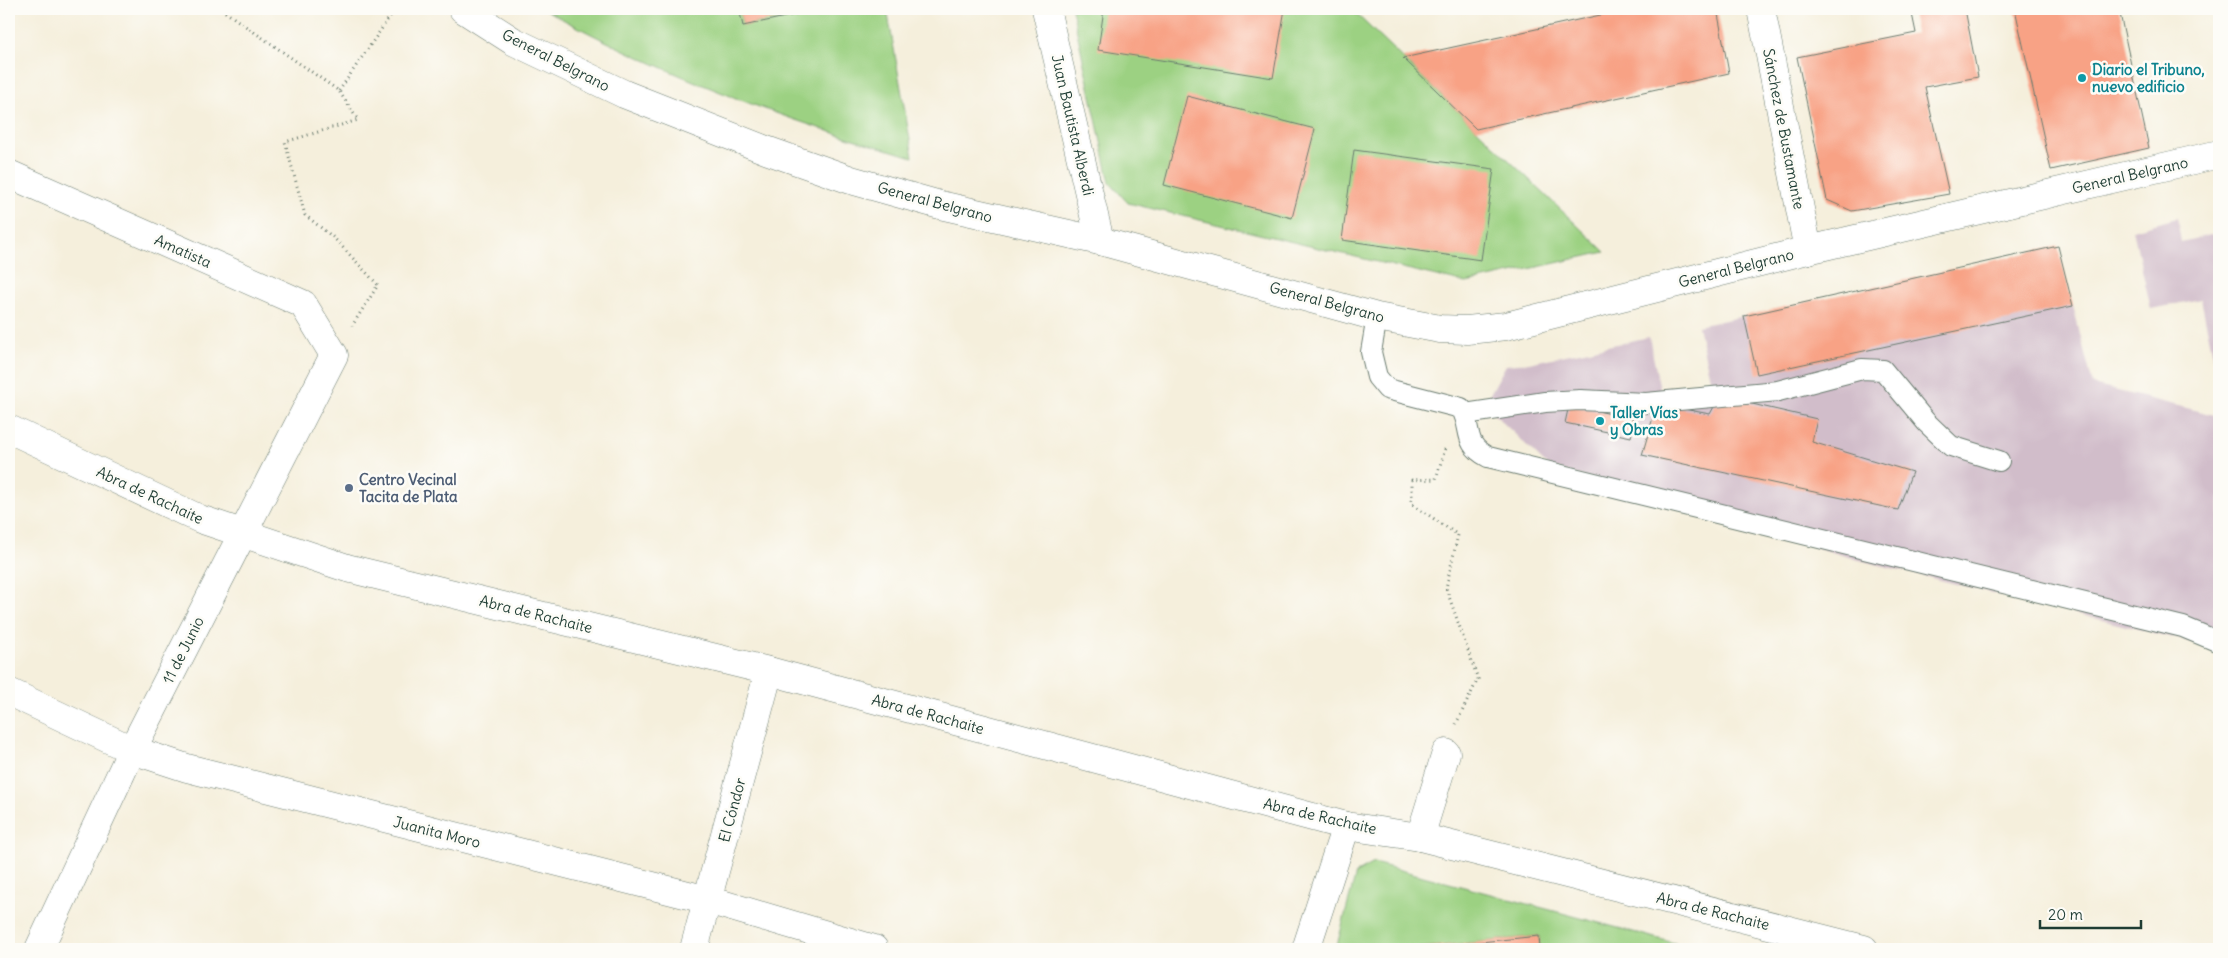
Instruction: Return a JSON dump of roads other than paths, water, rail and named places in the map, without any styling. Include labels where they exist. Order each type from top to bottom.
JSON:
[{"type":"street","name":"General Belgrano","points":[[464,9],[513,41],[633,98],[766,150],[851,180],[940,205],[1100,241],[1377,317],[1449,329],[1467,330],[1506,326],[1808,250],[2219,154]]},
{"type":"street","name":"Juan Bautista Alberdi","points":[[1046,9],[1100,241]]},
{"type":"street","name":"Sánchez de Bustamante","points":[[1760,9],[1808,250]]},
{"type":"street","name":"Amatista","points":[[9,174],[304,304],[334,355]]},
{"type":"street","name":"11 de Junio","points":[[39,949],[132,750],[334,355]]},
{"type":"street","name":"Abra de Rachaite","points":[[9,429],[200,519],[347,568],[769,671],[1346,826],[1420,837],[1864,949]]},
{"type":"street","name":"El Cóndor","points":[[694,949],[769,671]]},
{"type":"street","name":"Juanita Moro","points":[[9,692],[132,750],[187,768],[708,900],[874,949]]},
{"type":"street","points":[[1420,837],[1446,753]]},
{"type":"street","points":[[1306,949],[1346,826]]},
{"type":"lane","points":[[1377,317],[1371,352],[1377,377],[1387,389],[1461,408],[1465,414],[1467,435],[1479,453],[1488,457],[2183,628],[2219,642]]},
{"type":"lane","points":[[1465,414],[1545,402],[1580,400],[1646,403],[1778,392],[1862,369],[1883,370],[1926,422],[1950,446],[1998,462]]},
{"type":"place","name":"Diario el Tribuno, nuevo edificio","points":[[2082,78]]},
{"type":"place","name":"Taller Vías y Obras","points":[[1600,421]]},
{"type":"place","name":"Centro Vecinal Tacita de Plata","points":[[349,488]]}]
